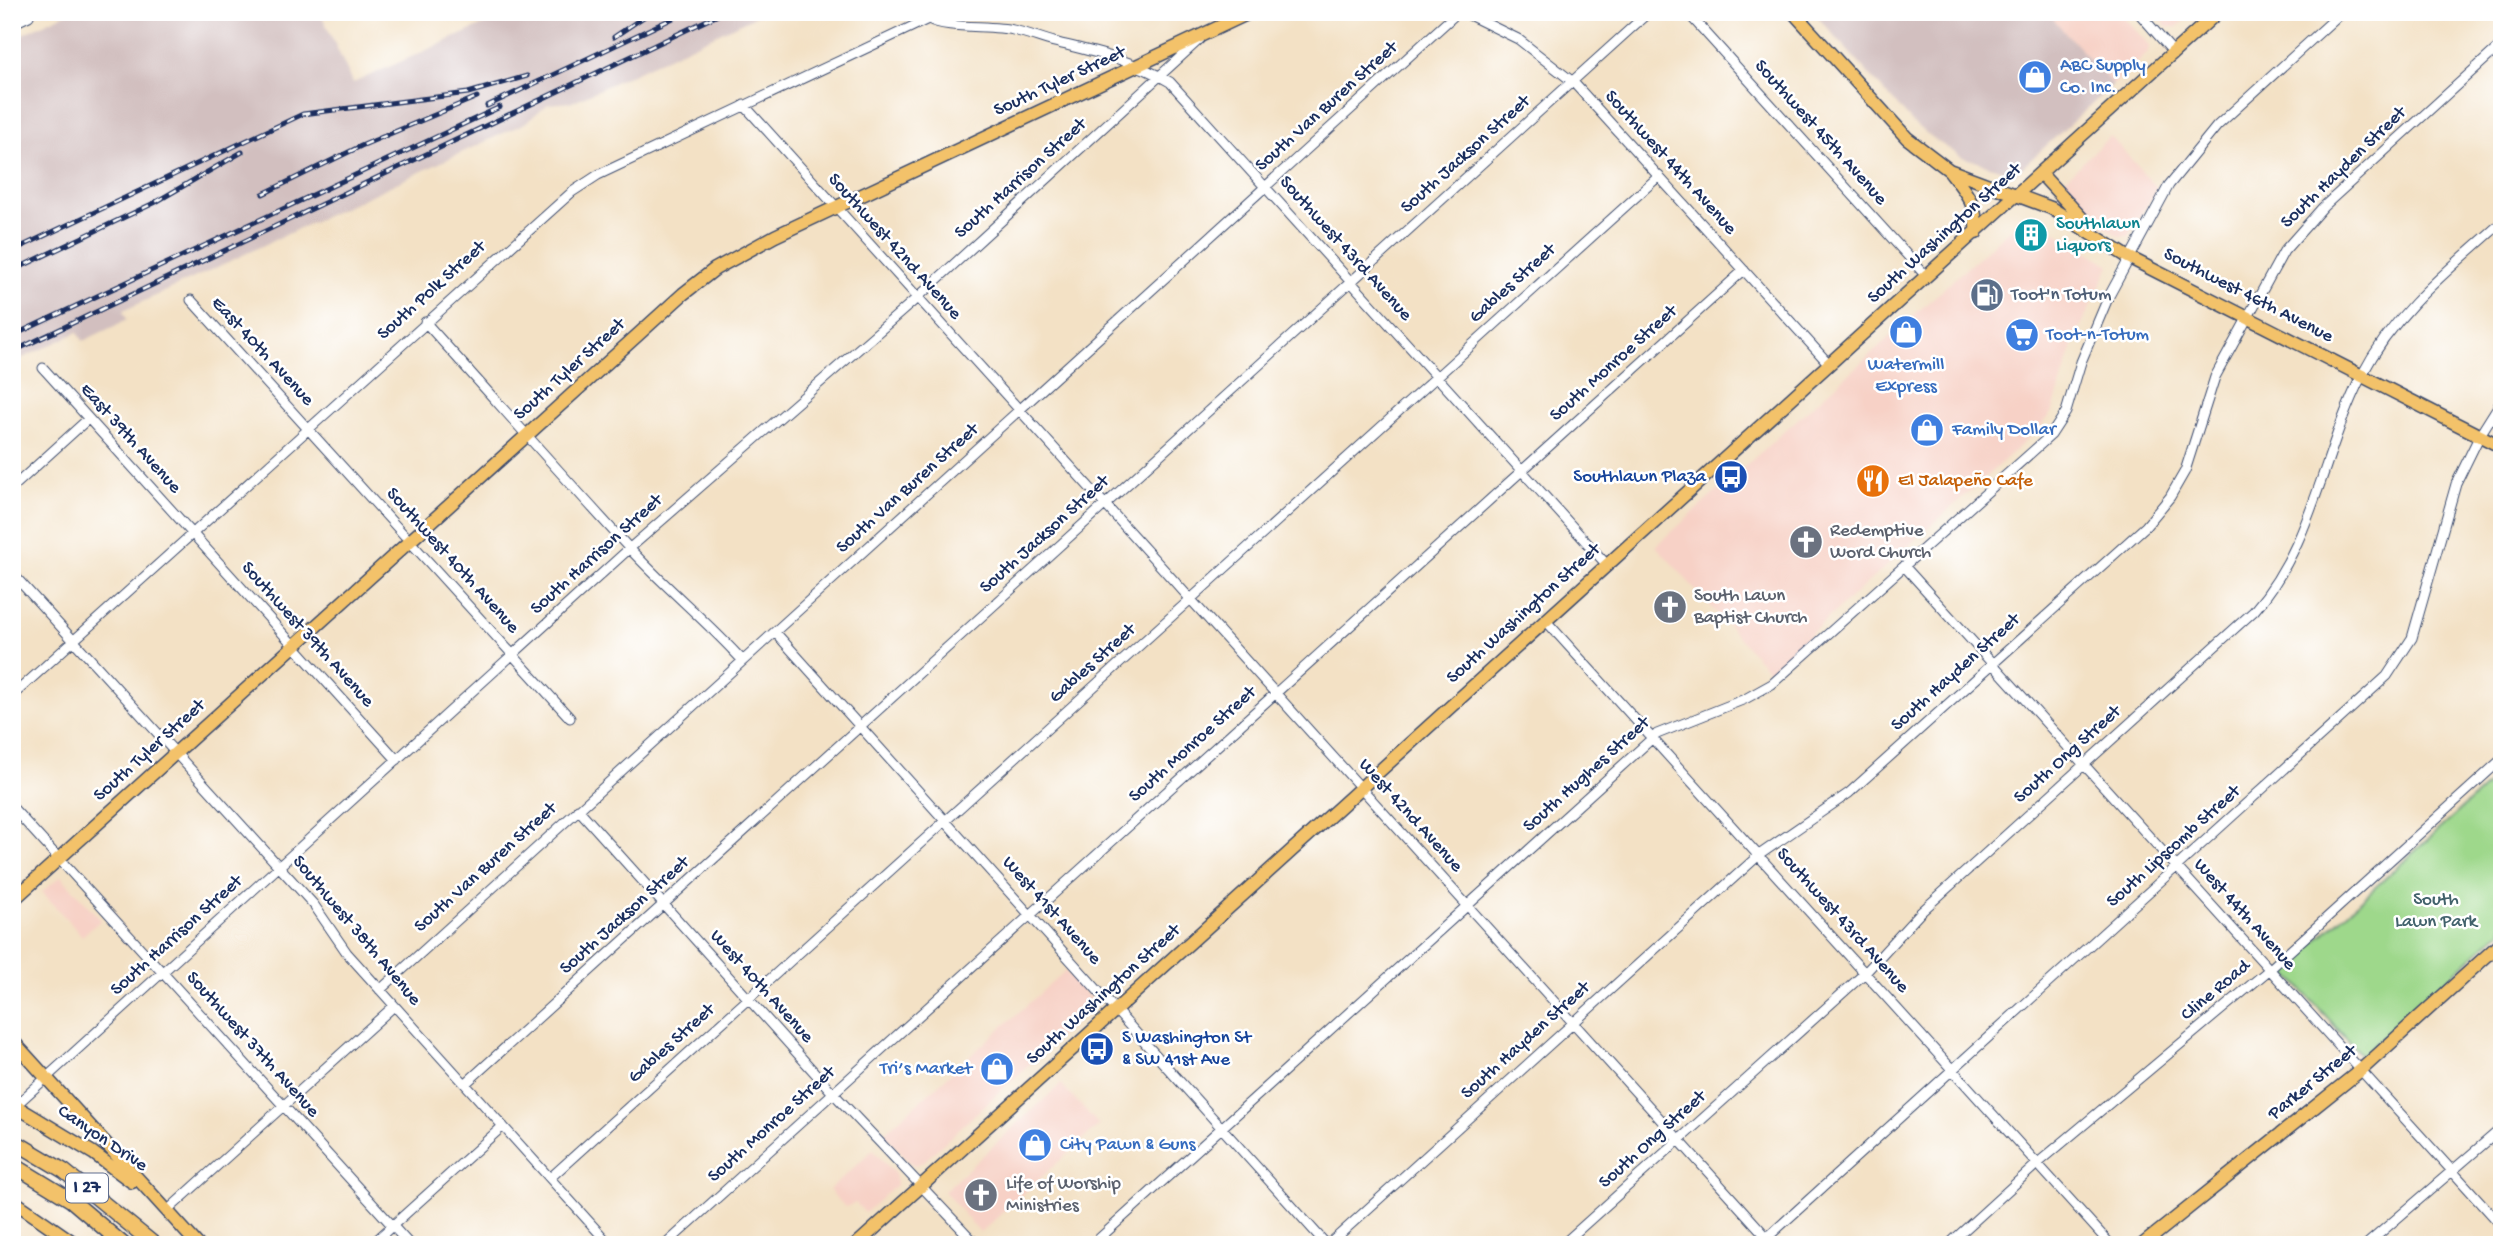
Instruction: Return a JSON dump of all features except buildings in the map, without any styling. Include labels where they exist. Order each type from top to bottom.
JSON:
[{"type":"highway","name":"I 27","points":[[12,1140],[64,1171],[153,1243]]},
{"type":"highway","name":"I 27","points":[[12,1164],[71,1200],[106,1228],[122,1245]]},
{"type":"main road","name":"South Tyler Street","points":[[12,901],[715,268],[835,208],[1251,12]]},
{"type":"main road","name":"Southwest 46th Avenue","points":[[1793,12],[1907,138],[1950,170],[2051,208],[2122,253],[2502,447]]},
{"type":"main road","name":"South Washington Street","points":[[856,1245],[2218,12]]},
{"type":"main road","points":[[1950,170],[1972,200],[1977,217],[1976,233]]},
{"type":"main road","points":[[2041,174],[2087,225],[2122,253]]},
{"type":"main road","name":"Parker Street","points":[[2142,1245],[2361,1070],[2502,942]]},
{"type":"main road","points":[[12,1040],[198,1245]]},
{"type":"main road","name":"Canyon Drive","points":[[14,1105],[93,1153],[167,1211]]},
{"type":"main road","points":[[93,1153],[102,1139]]},
{"type":"main road","points":[[12,1200],[77,1245]]},
{"type":"street","name":"South Polk Street","points":[[12,696],[425,321],[572,192],[598,175],[943,12]]},
{"type":"street","name":"Southwest 44th Avenue","points":[[1460,12],[1518,39],[1573,82],[1829,364]]},
{"type":"street","name":"South Van Buren Street","points":[[380,989],[1460,12]]},
{"type":"street","name":"South Jackson Street","points":[[465,1084],[1649,12]]},
{"type":"street","name":"Southwest 45th Avenue","points":[[1687,12],[1927,277]]},
{"type":"street","points":[[2138,12],[2174,53]]},
{"type":"street","name":"South Hughes Street","points":[[1092,1245],[1653,738],[1672,725],[1745,699],[1772,684],[2060,424],[2122,253],[2169,186],[2217,126],[2342,12]]},
{"type":"street","points":[[12,24],[29,16]]},
{"type":"street","name":"Southwest 43rd Avenue","points":[[929,19],[938,25],[965,24],[1013,29],[1141,65],[1170,82],[1607,565]]},
{"type":"street","name":"South Harrison Street","points":[[14,1105],[47,1078],[630,548],[916,298],[1206,34]]},
{"type":"street","name":"South Hayden Street","points":[[1328,1245],[1572,1021],[1759,855],[1849,793],[2146,526],[2170,497],[2188,464],[2215,377],[2271,271],[2300,230],[2502,44]]},
{"type":"street","name":"Southwest 42nd Avenue","points":[[744,106],[1020,411]]},
{"type":"street","name":"Gables Street","points":[[550,1178],[1659,176]]},
{"type":"street","name":"South Ong Street","points":[[1562,1245],[1865,973],[1921,912],[2254,611],[2281,577],[2304,532],[2330,449],[2378,345],[2409,306],[2502,222]]},
{"type":"street","name":"South Monroe Street","points":[[666,1245],[1744,270]]},
{"type":"street","name":"East 40th Avenue","points":[[191,300],[308,428]]},
{"type":"street","points":[[425,321],[630,548],[677,598],[702,616],[743,661]]},
{"type":"street","name":"East 39th Avenue","points":[[43,368],[192,533]]},
{"type":"street","name":"South Lipscomb Street","points":[[1759,1245],[1770,1241],[1953,1070],[2374,690],[2399,661],[2420,615],[2456,484],[2480,435],[2502,400]]},
{"type":"street","name":"West 42nd Avenue","points":[[1020,411],[1770,1241]]},
{"type":"street","points":[[12,488],[88,419]]},
{"type":"street","name":"Southwest 40th Avenue","points":[[308,428],[570,718]]},
{"type":"street","name":"Southwest 39th Avenue","points":[[192,533],[397,760]]},
{"type":"street","name":"West 44th Avenue","points":[[1904,566],[2502,1226]]},
{"type":"street","name":"Southwest 38th Avenue","points":[[12,573],[280,867],[319,911],[343,948],[609,1244]]},
{"type":"street","name":"Southwest 43rd Avenue","points":[[1546,621],[2110,1245]]},
{"type":"street","name":"West 41st Avenue","points":[[775,632],[1328,1245]]},
{"type":"street","name":"Cline Road","points":[[1948,1245],[2038,1163],[2270,969],[2502,759]]},
{"type":"street","name":"Southwest 37th Avenue","points":[[12,807],[410,1245]]},
{"type":"street","name":"West 40th Avenue","points":[[578,809],[833,1093],[921,1186]]},
{"type":"street","points":[[167,1211],[394,1006]]},
{"type":"street","points":[[371,1245],[503,1126]]},
{"type":"street","points":[[2366,1245],[2502,1128]]},
{"type":"street","points":[[921,1186],[976,1245]]},
{"type":"shaded area","points":[[69,12],[320,12],[353,83],[512,12],[764,12],[572,102],[548,104],[525,123],[123,311],[127,320],[83,341],[78,332],[12,363],[12,39]]},
{"type":"shaded area","points":[[1813,12],[2060,12],[2053,19],[2113,85],[2015,174],[1962,157],[1913,123]]},
{"type":"shaded area","points":[[2060,12],[2119,12],[2150,46],[2149,52],[2113,85],[2053,19]]},
{"type":"shaded area","points":[[2154,12],[2193,12],[2177,27],[2167,27]]},
{"type":"shaded area","points":[[2110,136],[2157,188],[2128,236],[2119,236],[2093,219],[2062,182]]},
{"type":"shaded area","points":[[2027,214],[2110,265],[2075,339],[2053,410],[2040,428],[1769,671],[1656,546]]},
{"type":"shaded area","points":[[61,876],[101,920],[82,936],[42,892]]},
{"type":"shaded area","points":[[1065,971],[1091,999],[1093,1006],[924,1161],[916,1165],[910,1163],[884,1133]]},
{"type":"shaded area","points":[[1061,1084],[1099,1125],[980,1233],[944,1191]]},
{"type":"shaded area","points":[[873,1150],[895,1174],[896,1185],[865,1213],[856,1203],[845,1207],[829,1190]]},
{"type":"green space","name":"South Lawn Park","points":[[2502,772],[2502,930],[2362,1056],[2284,970]]},
{"type":"railway","points":[[614,37],[651,12]]},
{"type":"railway","points":[[487,106],[686,12]]},
{"type":"railway","points":[[12,352],[724,12]]},
{"type":"railway","points":[[12,251],[303,114],[468,93],[527,76]]},
{"type":"railway","points":[[263,194],[361,146],[477,97]]},
{"type":"railway","points":[[12,336],[500,107]]},
{"type":"railway","points":[[12,271],[154,203],[242,152]]},
{"type":"place","name":"ABC Supply Co. Inc.","points":[[2035,77]]},
{"type":"place","name":"Southlawn Liquors","points":[[2031,235]]},
{"type":"place","name":"Toot'n Totum","points":[[1987,295]]},
{"type":"place","name":"Watermill Express","points":[[1906,332]]},
{"type":"place","name":"Toot-n-Totum","points":[[2022,335]]},
{"type":"place","name":"Family Dollar","points":[[1927,430]]},
{"type":"place","name":"Southlawn Plaza","points":[[1731,477]]},
{"type":"place","name":"El Jalapeño Cafe","points":[[1873,481]]},
{"type":"place","name":"Redemptive Word Church","points":[[1806,542]]},
{"type":"place","name":"South Lawn Baptist Church","points":[[1670,607]]},
{"type":"place","name":"S Washington St & SW 41st Ave","points":[[1097,1049]]},
{"type":"place","name":"Tri’s Market","points":[[997,1069]]},
{"type":"place","name":"City Pawn & Guns","points":[[1035,1145]]},
{"type":"place","name":"Life of Worship Ministries","points":[[981,1195]]}]
